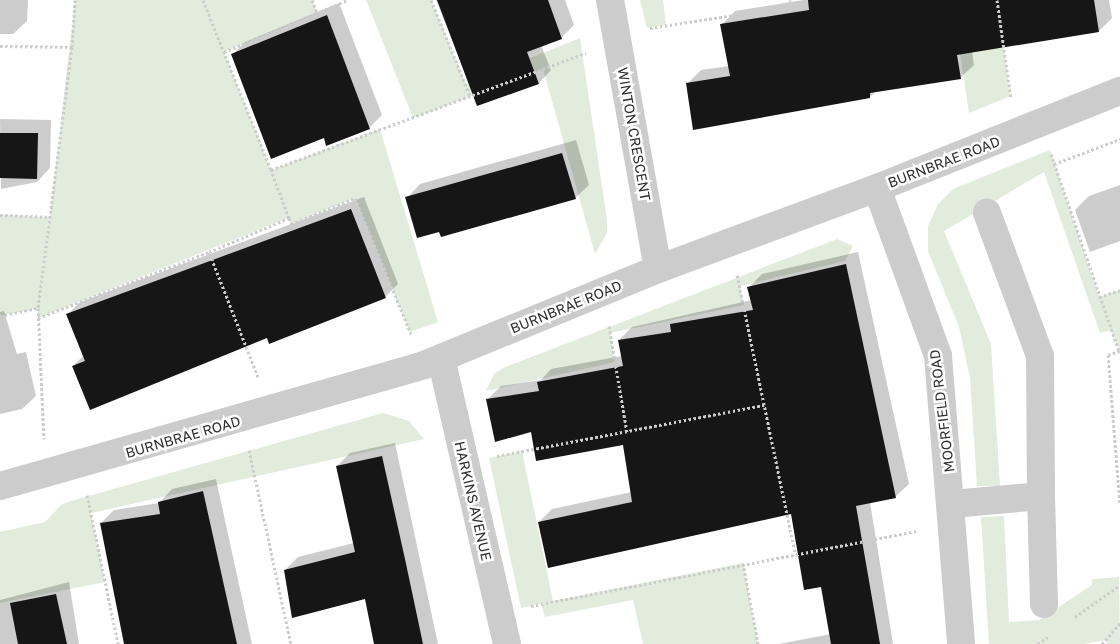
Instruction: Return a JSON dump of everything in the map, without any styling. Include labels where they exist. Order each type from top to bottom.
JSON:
[{"type":"street","name":"WINTON CRESCENT","points":[[610,0],[658,269]]},
{"type":"street","name":"BURNBRAE ROAD","points":[[0,486],[45,476],[272,412],[432,362],[658,269],[877,188],[1120,91]]},
{"type":"street","name":"MOORFIELD ROAD","points":[[877,188],[938,356],[953,514],[961,644]]},
{"type":"street","points":[[987,214],[1040,356],[1044,604]]},
{"type":"street","name":"HARKINS AVENUE","points":[[432,362],[465,462],[507,644]]},
{"type":"street","points":[[953,514],[1041,496]]},
{"type":"path","points":[[45,476],[38,308],[72,47],[75,0]]},
{"type":"path","points":[[203,0],[291,224],[355,198],[432,362]]},
{"type":"path","points":[[312,0],[317,13]]},
{"type":"path","points":[[224,52],[348,0]]},
{"type":"path","points":[[431,0],[470,96]]},
{"type":"path","points":[[271,170],[618,41],[647,28],[791,6],[790,0]]},
{"type":"path","points":[[998,0],[1016,134]]},
{"type":"path","points":[[0,46],[72,47]]},
{"type":"path","points":[[1120,139],[1054,162],[1120,352],[1108,355],[1120,503]]},
{"type":"path","points":[[0,215],[50,218]]},
{"type":"path","points":[[38,318],[209,252],[288,218]]},
{"type":"path","points":[[730,242],[794,553]]},
{"type":"path","points":[[209,252],[272,412]]},
{"type":"path","points":[[1100,297],[1120,290]]},
{"type":"path","points":[[603,292],[627,432]]},
{"type":"path","points":[[0,316],[38,308]]},
{"type":"path","points":[[465,462],[764,405]]},
{"type":"path","points":[[242,420],[292,644]]},
{"type":"path","points":[[80,466],[118,644]]},
{"type":"path","points":[[499,612],[794,553],[953,514]]},
{"type":"path","points":[[743,563],[758,644]]},
{"type":"path","points":[[1068,622],[1120,585]]},
{"type":"path","points":[[1102,644],[1120,623]]},
{"type":"path","points":[[1038,644],[1053,633]]},
{"type":"green space","points":[[75,0],[312,0],[317,13],[224,52],[271,170],[380,129],[438,322],[410,332],[355,198],[291,224],[288,218],[38,318],[38,308],[0,316],[0,215],[50,217]]},
{"type":"green space","points":[[366,0],[431,0],[466,84],[580,38],[607,220],[607,233],[595,254],[543,69],[413,118]]},
{"type":"green space","points":[[640,0],[663,0],[666,25],[647,28]]},
{"type":"green space","points":[[952,0],[997,0],[1011,96],[969,113]]},
{"type":"green space","points":[[1050,150],[1099,297],[1120,290],[1120,351],[1111,330],[1100,333],[1044,172],[944,231],[991,344],[1000,486],[977,486],[970,378],[959,327],[928,251],[928,226],[938,204],[953,189]]},
{"type":"green space","points":[[837,239],[853,246],[845,261],[740,286],[744,305],[610,333],[615,362],[486,391],[494,374],[503,368]]},
{"type":"green space","points":[[383,413],[409,421],[424,439],[91,513],[105,582],[0,603],[0,532],[45,522],[62,504],[71,501]]},
{"type":"green space","points":[[522,451],[553,601],[743,563],[758,644],[643,644],[633,600],[545,617],[541,604],[521,608],[489,458]]},
{"type":"green space","points":[[1004,516],[1009,622],[1039,620],[1092,585],[1092,579],[1119,577],[1120,644],[1107,644],[1106,640],[1084,644],[989,644],[981,517]]},
{"type":"building","points":[[437,0],[548,0],[562,39],[527,52],[539,84],[477,106]]},
{"type":"building","points":[[808,0],[1094,0],[1099,32],[957,55],[961,79],[870,93],[870,98],[693,130],[686,83],[730,76],[720,24],[809,10]]},
{"type":"building","points":[[327,15],[370,129],[326,146],[324,138],[271,159],[231,54]]},
{"type":"building","points":[[0,133],[38,133],[37,179],[0,178]]},
{"type":"building","points":[[562,153],[576,199],[441,237],[439,232],[417,238],[405,197]]},
{"type":"building","points":[[351,209],[386,298],[269,344],[267,338],[90,410],[72,366],[85,361],[66,314]]},
{"type":"building","points":[[846,264],[896,498],[856,506],[880,644],[831,644],[821,587],[804,590],[791,514],[548,568],[538,522],[632,502],[623,445],[536,461],[531,432],[495,442],[486,399],[539,391],[537,382],[623,366],[618,340],[671,332],[670,324],[753,310],[747,287]]},
{"type":"building","points":[[382,456],[423,644],[374,644],[365,599],[292,618],[284,570],[355,552],[336,466]]},
{"type":"building","points":[[203,491],[237,644],[124,644],[100,523],[160,514],[158,502]]},
{"type":"building","points":[[56,594],[67,644],[18,644],[10,603]]}]
